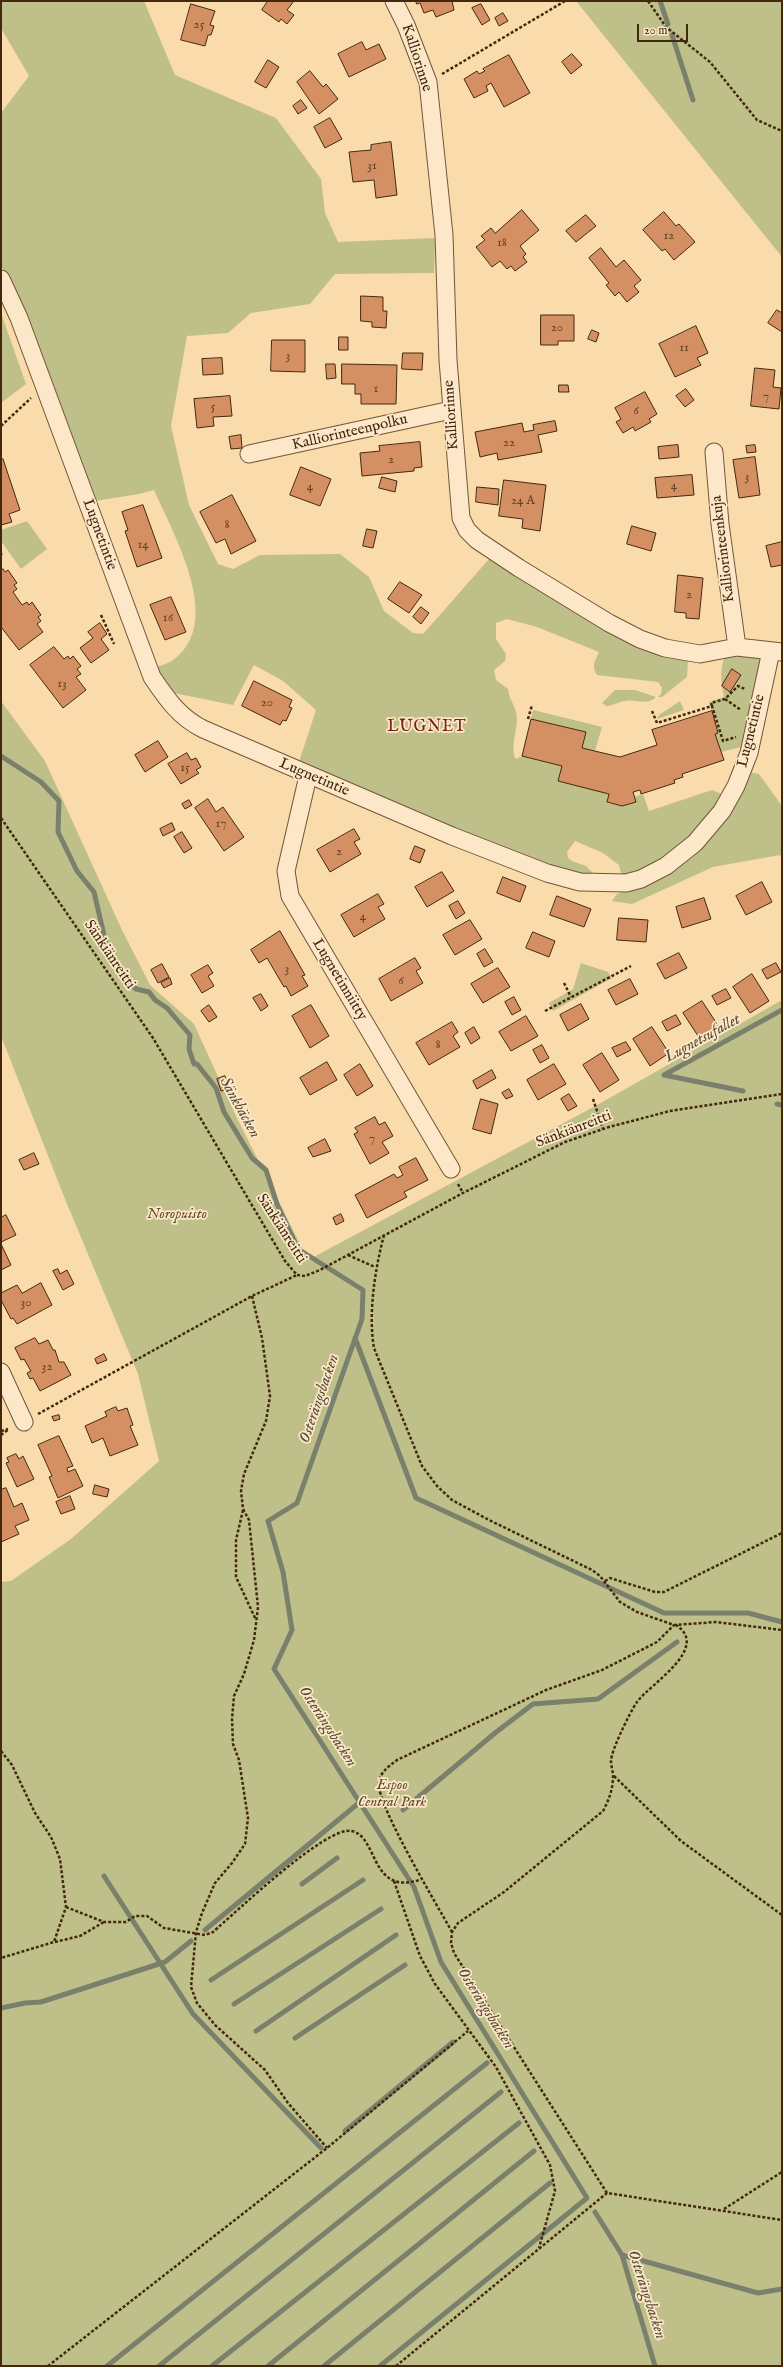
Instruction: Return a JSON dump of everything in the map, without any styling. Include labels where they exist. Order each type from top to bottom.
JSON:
[{"type":"street","name":"Kalliorinne","points":[[394,1],[406,25],[428,82],[444,235],[451,410],[461,518],[467,530],[477,540],[519,568],[609,623],[640,639],[665,648],[700,654],[737,647],[776,652]]},
{"type":"street","name":"Lugnetintie","points":[[1,279],[19,318],[152,677],[173,708],[188,721],[308,776],[452,836],[547,873],[580,882],[605,884],[641,879],[666,866],[695,843],[722,811],[736,786],[749,753],[776,652]]},
{"type":"street","name":"Kalliorinteenpolku","points":[[249,454],[294,446],[451,410]]},
{"type":"street","name":"Kalliorinteenkuja","points":[[714,452],[720,524],[737,647]]},
{"type":"street","name":"Lugnetinniitty","points":[[308,776],[286,872],[290,896],[451,1169]]},
{"type":"street","points":[[1,1372],[24,1422]]},
{"type":"path","points":[[428,82],[565,1]]},
{"type":"path","points":[[648,1],[666,27],[710,62],[757,120],[782,131]]},
{"type":"path","points":[[1,426],[36,394]]},
{"type":"path","points":[[100,615],[114,644]]},
{"type":"path","points":[[738,730],[736,737],[723,741],[711,703],[725,699],[738,686],[746,688],[744,695]]},
{"type":"path","points":[[725,699],[741,711]]},
{"type":"path","points":[[740,717],[743,703]]},
{"type":"path","points":[[528,719],[532,705]]},
{"type":"path","points":[[652,711],[657,723],[712,706]]},
{"type":"path","name":"Sänkiänreitti","points":[[1,818],[153,1038],[281,1254],[297,1275],[305,1276],[320,1270],[463,1192],[565,1142],[603,1129],[670,1111],[782,1094]]},
{"type":"path","points":[[545,1011],[631,966]]},
{"type":"path","points":[[564,983],[571,997]]},
{"type":"path","points":[[593,1099],[603,1129]]},
{"type":"path","points":[[384,1235],[375,1266],[371,1328],[374,1348],[422,1466],[437,1486],[452,1500],[592,1570],[620,1602],[637,1612],[675,1625],[683,1630],[687,1637],[685,1651],[676,1665],[638,1701],[628,1715],[611,1760],[613,1776],[611,1795],[603,1811],[504,1892],[458,1923],[452,1932],[451,1943],[454,1953],[607,2193]]},
{"type":"path","points":[[348,1255],[375,1266]]},
{"type":"path","points":[[24,1422],[252,1296],[297,1275]]},
{"type":"path","points":[[252,1296],[262,1338],[270,1396],[266,1422],[244,1474],[241,1491],[243,1509],[236,1540],[236,1577],[256,1620]]},
{"type":"path","points":[[1,1431],[11,1428],[1,1435]]},
{"type":"path","points":[[243,1509],[249,1520],[258,1607],[254,1640],[246,1667],[234,1696],[232,1719],[233,1744],[239,1760],[248,1818],[245,1844],[232,1863],[215,1883],[196,1932],[191,1987],[198,2003],[215,2025],[265,2070],[288,2103],[327,2148]]},
{"type":"path","points":[[604,1582],[610,1578],[655,1592],[664,1592],[782,1533]]},
{"type":"path","points":[[452,1932],[422,1879],[381,1799],[379,1784],[382,1772],[397,1760],[546,1690],[602,1670],[657,1642],[675,1625],[716,1622],[782,1630]]},
{"type":"path","points":[[1,1751],[12,1765],[34,1813],[51,1837],[60,1859],[66,1907],[54,1942]]},
{"type":"path","points":[[613,1776],[681,1841],[782,1915]]},
{"type":"path","points":[[66,1907],[104,1922],[126,1922],[135,1916],[147,1916],[164,1928],[196,1932],[205,1935],[213,1932],[301,1855],[342,1831],[350,1830],[359,1834],[382,1870],[389,1878],[394,1881],[409,1884],[422,1879]]},
{"type":"path","points":[[394,1881],[420,1956],[435,1984],[468,2031],[496,2067],[550,2165],[555,2190],[539,2248]]},
{"type":"path","points":[[1,1958],[80,1936],[104,1922]]},
{"type":"path","points":[[48,2366],[327,2148],[468,2031]]},
{"type":"path","points":[[724,2210],[782,2172]]},
{"type":"path","points":[[396,2366],[607,2193],[782,2220]]},
{"type":"green space","points":[[1,1],[144,1],[175,75],[276,118],[321,179],[325,213],[338,242],[435,238],[434,273],[335,274],[310,304],[251,313],[228,333],[187,336],[171,426],[189,505],[218,564],[233,569],[260,555],[340,554],[369,577],[384,611],[413,633],[423,634],[490,558],[688,660],[687,677],[662,697],[658,697],[661,694],[662,688],[658,682],[597,675],[594,666],[599,652],[537,627],[507,619],[496,623],[496,639],[506,654],[505,661],[494,670],[496,680],[508,689],[517,715],[514,740],[514,755],[516,759],[522,756],[562,766],[609,794],[607,803],[622,806],[635,802],[634,797],[643,794],[649,811],[712,790],[724,795],[688,841],[659,863],[622,877],[619,865],[603,853],[575,841],[567,852],[568,858],[586,866],[598,878],[557,870],[298,765],[316,710],[283,681],[254,665],[233,705],[169,692],[152,668],[172,661],[188,645],[195,624],[195,602],[190,578],[182,553],[154,490],[95,501],[14,289],[1,266],[1,113],[29,76],[1,28]]},
{"type":"green space","points":[[576,1],[782,1],[782,257]]},
{"type":"green space","points":[[1,313],[26,384],[1,403]]},
{"type":"green space","points":[[27,521],[47,549],[21,569],[1,541],[1,530]]},
{"type":"green space","points":[[736,655],[759,657],[762,661],[745,746],[721,752],[715,734],[718,732],[709,702],[724,697],[721,677],[723,662],[725,656]]},
{"type":"green space","points":[[615,690],[635,690],[656,697],[653,700],[645,702],[625,701],[608,706],[602,703]]},
{"type":"green space","name":"Espoo Central Park","points":[[1,701],[45,761],[122,930],[150,985],[194,1024],[236,1116],[308,1260],[599,1104],[782,1000],[782,2366],[1,2366],[1,1582],[11,1581],[71,1539],[159,1461],[138,1374],[65,1199],[1,1036]]},
{"type":"green space","points":[[680,701],[684,710],[657,719],[659,715]]},
{"type":"green space","points":[[533,710],[602,727],[595,751],[582,748],[586,732],[531,719]]},
{"type":"green space","points":[[748,772],[759,774],[782,806],[782,859],[780,855],[713,867],[632,904],[612,901],[617,894],[664,876],[692,858],[726,817]]},
{"type":"green space","points":[[581,963],[608,972],[612,978],[553,1011],[549,1003],[573,989]]},
{"type":"building","points":[[268,1],[294,1],[287,10],[294,15],[287,24],[281,19],[279,22],[262,10]]},
{"type":"building","points":[[416,1],[452,1],[454,10],[436,17],[433,10],[424,13],[420,3],[417,4]]},
{"type":"building","points":[[191,4],[215,11],[210,25],[214,26],[211,35],[208,35],[205,46],[181,40]]},
{"type":"building","points":[[481,4],[490,20],[482,25],[472,8]]},
{"type":"building","points":[[503,13],[508,21],[499,26],[495,18]]},
{"type":"building","points":[[362,42],[366,50],[379,44],[386,59],[349,77],[338,54]]},
{"type":"building","points":[[572,54],[582,65],[571,74],[562,62]]},
{"type":"building","points":[[509,55],[530,93],[504,107],[491,83],[486,86],[488,91],[474,98],[464,79],[477,71],[479,74],[485,71],[483,69]]},
{"type":"building","points":[[268,60],[279,67],[266,88],[255,82]]},
{"type":"building","points":[[310,71],[323,87],[326,84],[338,99],[319,114],[297,82]]},
{"type":"building","points":[[301,100],[307,108],[298,114],[293,106]]},
{"type":"building","points":[[330,118],[342,139],[325,148],[314,127]]},
{"type":"building","points":[[391,142],[397,195],[376,198],[374,180],[353,182],[349,152],[371,150],[371,145]]},
{"type":"building","points":[[522,210],[539,230],[520,246],[526,254],[523,257],[527,262],[515,271],[511,266],[507,269],[500,261],[492,267],[476,247],[485,240],[481,236],[491,228],[495,233]]},
{"type":"building","points":[[664,212],[676,226],[679,224],[695,242],[674,260],[665,249],[662,251],[643,230]]},
{"type":"building","points":[[586,215],[596,226],[576,242],[566,231]]},
{"type":"building","points":[[601,248],[616,267],[624,260],[641,280],[634,286],[639,292],[627,302],[619,292],[615,296],[606,285],[609,283],[589,258]]},
{"type":"building","points":[[361,296],[383,297],[383,311],[387,311],[386,328],[372,327],[372,322],[361,321]]},
{"type":"building","points":[[777,310],[782,313],[782,332],[768,323]]},
{"type":"building","points":[[541,315],[574,315],[574,341],[558,341],[558,345],[541,345]]},
{"type":"building","points":[[696,326],[708,353],[697,358],[701,365],[675,377],[659,344]]},
{"type":"building","points":[[592,330],[599,333],[596,342],[588,339]]},
{"type":"building","points":[[339,337],[348,337],[348,350],[339,350]]},
{"type":"building","points":[[272,340],[305,340],[305,372],[271,371]]},
{"type":"building","points":[[403,353],[423,353],[422,370],[402,369]]},
{"type":"building","points":[[222,358],[223,374],[203,375],[202,359]]},
{"type":"building","points":[[326,364],[335,364],[336,378],[327,379]]},
{"type":"building","points":[[342,364],[397,365],[396,404],[361,404],[361,394],[355,394],[355,384],[342,384]]},
{"type":"building","points":[[755,368],[775,370],[773,387],[781,388],[779,409],[751,406]]},
{"type":"building","points":[[559,385],[568,385],[569,392],[559,392]]},
{"type":"building","points":[[686,389],[694,400],[685,407],[676,396]]},
{"type":"building","points":[[645,392],[657,414],[649,419],[651,422],[635,431],[633,427],[623,433],[616,422],[621,419],[615,408]]},
{"type":"building","points":[[230,396],[232,416],[213,417],[214,426],[197,428],[194,399]]},
{"type":"building","points":[[555,421],[557,431],[538,435],[542,452],[498,460],[497,453],[480,457],[475,432],[522,423],[524,432],[534,430],[533,425]]},
{"type":"building","points":[[241,435],[242,448],[231,449],[229,437]]},
{"type":"building","points":[[420,442],[422,467],[414,468],[414,471],[362,476],[360,453],[380,451],[379,446]]},
{"type":"building","points":[[678,445],[679,457],[659,459],[658,447]]},
{"type":"building","points":[[755,445],[756,452],[747,453],[746,446]]},
{"type":"building","points":[[755,457],[760,495],[739,498],[733,460]]},
{"type":"building","points":[[3,459],[20,510],[9,514],[12,522],[1,525],[1,460]]},
{"type":"building","points":[[301,467],[331,479],[320,506],[290,495]]},
{"type":"building","points":[[692,475],[694,495],[657,498],[655,478]]},
{"type":"building","points":[[382,477],[397,481],[395,492],[379,488]]},
{"type":"building","points":[[504,480],[546,485],[540,531],[522,528],[523,519],[499,516]]},
{"type":"building","points":[[477,487],[499,489],[498,505],[476,502]]},
{"type":"building","points":[[232,495],[256,541],[231,554],[225,539],[216,543],[200,512]]},
{"type":"building","points":[[143,505],[162,558],[137,567],[125,531],[128,530],[122,512]]},
{"type":"building","points":[[632,526],[656,533],[651,551],[627,544]]},
{"type":"building","points":[[367,529],[377,531],[373,548],[363,546]]},
{"type":"building","points":[[782,542],[782,565],[771,567],[766,546]]},
{"type":"building","points":[[3,569],[5,572],[8,570],[17,583],[14,585],[17,589],[13,592],[22,605],[27,602],[29,605],[32,602],[41,615],[38,617],[41,621],[37,624],[43,632],[19,650],[1,627],[1,571]]},
{"type":"building","points":[[678,575],[703,578],[699,619],[686,618],[686,613],[675,612]]},
{"type":"building","points":[[400,582],[422,595],[409,613],[388,599]]},
{"type":"building","points":[[171,597],[186,632],[165,640],[150,605]]},
{"type":"building","points":[[421,607],[429,613],[421,624],[413,617]]},
{"type":"building","points":[[100,623],[107,634],[101,639],[109,650],[91,663],[80,648],[93,638],[88,632]]},
{"type":"building","points":[[54,647],[64,659],[68,656],[70,659],[73,656],[81,666],[77,669],[81,674],[76,677],[86,690],[63,708],[30,665]]},
{"type":"building","points":[[732,669],[741,675],[730,692],[722,686]]},
{"type":"building","points":[[254,681],[292,700],[289,707],[292,708],[286,721],[283,720],[280,725],[242,706]]},
{"type":"building","points":[[712,711],[718,733],[715,734],[724,760],[682,774],[683,777],[674,780],[675,783],[641,794],[640,790],[633,792],[636,802],[622,806],[607,802],[609,794],[558,781],[562,766],[522,756],[531,719],[586,732],[582,748],[620,757],[657,745],[652,730]]},
{"type":"building","points":[[158,741],[168,757],[145,772],[135,755]]},
{"type":"building","points":[[187,753],[191,760],[196,758],[201,767],[196,770],[199,773],[181,784],[168,764]]},
{"type":"building","points":[[208,799],[216,812],[223,807],[244,837],[224,851],[195,808]]},
{"type":"building","points":[[189,800],[192,805],[185,809],[182,804]]},
{"type":"building","points":[[172,823],[175,830],[163,836],[160,829]]},
{"type":"building","points":[[354,829],[360,839],[354,842],[361,854],[330,872],[317,850]]},
{"type":"building","points":[[182,832],[192,848],[184,853],[174,837]]},
{"type":"building","points":[[415,846],[425,850],[420,863],[410,859]]},
{"type":"building","points":[[442,872],[454,891],[427,907],[415,887]]},
{"type":"building","points":[[503,877],[526,886],[520,902],[497,893]]},
{"type":"building","points":[[762,882],[772,902],[746,915],[736,896]]},
{"type":"building","points":[[378,894],[384,904],[378,907],[385,919],[354,937],[341,915]]},
{"type":"building","points":[[557,896],[591,909],[584,927],[550,915]]},
{"type":"building","points":[[704,898],[711,919],[682,928],[676,907]]},
{"type":"building","points":[[458,901],[465,913],[456,919],[449,906]]},
{"type":"building","points":[[619,918],[648,920],[646,942],[617,940]]},
{"type":"building","points":[[470,920],[482,939],[455,955],[443,935]]},
{"type":"building","points":[[280,931],[305,975],[302,976],[308,986],[291,996],[267,958],[259,963],[251,950]]},
{"type":"building","points":[[533,932],[555,941],[549,957],[526,948]]},
{"type":"building","points":[[485,949],[493,962],[484,967],[477,954]]},
{"type":"building","points":[[679,953],[687,968],[665,979],[657,964]]},
{"type":"building","points":[[415,958],[421,968],[416,971],[423,983],[391,1001],[379,979]]},
{"type":"building","points":[[776,963],[781,972],[767,979],[762,970]]},
{"type":"building","points":[[162,964],[169,977],[158,983],[151,970]]},
{"type":"building","points":[[208,965],[213,973],[208,976],[214,986],[202,993],[191,975]]},
{"type":"building","points":[[498,968],[510,987],[483,1003],[471,984]]},
{"type":"building","points":[[752,974],[769,1001],[750,1013],[733,987]]},
{"type":"building","points":[[170,978],[172,984],[164,988],[161,983]]},
{"type":"building","points":[[630,979],[638,994],[616,1005],[608,990]]},
{"type":"building","points":[[726,989],[731,998],[717,1005],[712,996]]},
{"type":"building","points":[[261,994],[268,1006],[261,1011],[253,998]]},
{"type":"building","points":[[514,997],[521,1010],[512,1015],[505,1002]]},
{"type":"building","points":[[702,1001],[719,1027],[700,1039],[683,1013]]},
{"type":"building","points":[[581,1004],[589,1019],[568,1031],[560,1015]]},
{"type":"building","points":[[209,1005],[217,1017],[209,1022],[201,1011]]},
{"type":"building","points":[[311,1005],[329,1036],[310,1048],[292,1016]]},
{"type":"building","points":[[676,1015],[681,1024],[667,1031],[662,1022]]},
{"type":"building","points":[[526,1016],[538,1036],[511,1051],[499,1032]]},
{"type":"building","points":[[452,1022],[458,1032],[453,1036],[460,1047],[429,1065],[416,1043]]},
{"type":"building","points":[[474,1027],[480,1038],[471,1044],[465,1033]]},
{"type":"building","points":[[652,1027],[669,1053],[650,1066],[633,1039]]},
{"type":"building","points":[[626,1042],[631,1050],[617,1057],[612,1048]]},
{"type":"building","points":[[542,1045],[549,1058],[540,1063],[533,1050]]},
{"type":"building","points":[[602,1053],[619,1080],[600,1092],[583,1065]]},
{"type":"building","points":[[327,1062],[337,1080],[310,1095],[300,1078]]},
{"type":"building","points":[[360,1064],[373,1086],[357,1096],[344,1075]]},
{"type":"building","points":[[554,1064],[566,1084],[538,1100],[527,1080]]},
{"type":"building","points":[[492,1070],[496,1078],[477,1089],[473,1081]]},
{"type":"building","points":[[225,1076],[229,1089],[221,1091],[217,1079]]},
{"type":"building","points":[[509,1089],[513,1096],[506,1099],[502,1093]]},
{"type":"building","points":[[569,1094],[577,1106],[568,1111],[561,1099]]},
{"type":"building","points":[[481,1099],[498,1104],[491,1134],[473,1129]]},
{"type":"building","points":[[375,1117],[379,1125],[385,1122],[393,1136],[382,1142],[389,1153],[370,1164],[354,1134],[358,1132],[355,1128]]},
{"type":"building","points":[[325,1139],[331,1151],[313,1157],[308,1148]]},
{"type":"building","points":[[34,1153],[39,1164],[24,1170],[19,1160]]},
{"type":"building","points":[[416,1158],[428,1180],[404,1192],[407,1197],[367,1218],[355,1195],[394,1174],[397,1178],[403,1175],[399,1167]]},
{"type":"building","points":[[341,1214],[344,1221],[336,1225],[333,1218]]},
{"type":"building","points":[[6,1215],[16,1235],[1,1242],[1,1218]]},
{"type":"building","points":[[1,1244],[11,1265],[1,1270]]},
{"type":"building","points":[[58,1269],[60,1274],[67,1270],[74,1284],[63,1290],[53,1271]]},
{"type":"building","points":[[41,1283],[52,1305],[17,1324],[13,1318],[11,1319],[1,1300],[1,1293],[17,1285],[22,1293]]},
{"type":"building","points":[[35,1338],[39,1344],[48,1340],[53,1350],[55,1350],[59,1362],[64,1362],[71,1375],[40,1391],[33,1378],[30,1379],[27,1373],[31,1371],[24,1359],[21,1360],[15,1348]]},
{"type":"building","points":[[104,1354],[107,1360],[97,1364],[95,1359]]},
{"type":"building","points":[[116,1407],[118,1411],[127,1408],[133,1425],[130,1426],[138,1445],[110,1456],[103,1438],[92,1443],[85,1426],[107,1416],[105,1412]]},
{"type":"building","points":[[59,1415],[60,1419],[54,1421],[52,1417]]},
{"type":"building","points":[[59,1436],[73,1466],[67,1468],[68,1472],[75,1469],[83,1486],[58,1498],[49,1477],[52,1476],[38,1445]]},
{"type":"building","points":[[16,1454],[19,1459],[23,1456],[34,1479],[17,1487],[6,1463],[9,1462],[7,1458]]},
{"type":"building","points":[[95,1485],[109,1489],[107,1497],[93,1494]]},
{"type":"building","points":[[6,1488],[14,1507],[22,1503],[29,1520],[15,1526],[19,1534],[1,1542],[1,1490]]},
{"type":"building","points":[[70,1496],[75,1509],[61,1514],[56,1502]]},
{"type":"waterway","points":[[660,1],[668,24]]},
{"type":"waterway","points":[[672,35],[693,100]]},
{"type":"waterway","name":"Osterängsbacken","points":[[1,756],[41,782],[59,801],[58,832],[77,871],[94,892],[108,952],[121,973],[136,989],[149,992],[155,1000],[167,1008],[190,1035],[189,1049],[194,1064],[197,1064],[216,1088],[224,1112],[252,1158],[266,1170],[277,1204],[298,1249],[363,1290],[362,1319],[297,1503],[268,1521],[283,1572],[292,1630],[274,1669],[414,1887],[441,1962],[587,2198],[380,2366]]},
{"type":"waterway","name":"Lugnetsufallet","points":[[743,1091],[664,1075],[782,1010]]},
{"type":"waterway","name":"Lugnetsufallet","points":[[777,1104],[782,1105]]},
{"type":"waterway","points":[[355,1338],[416,1498],[664,1613],[748,1613],[782,1622]]},
{"type":"waterway","points":[[403,1810],[495,1733],[533,1704],[598,1699],[677,1642]]},
{"type":"waterway","points":[[205,1930],[360,1802]]},
{"type":"waterway","points":[[302,1884],[337,1858]]},
{"type":"waterway","points":[[104,1876],[193,2014],[321,2148]]},
{"type":"waterway","points":[[211,1980],[363,1880]]},
{"type":"waterway","points":[[234,2004],[381,1909]]},
{"type":"waterway","points":[[256,2031],[396,1935]]},
{"type":"waterway","points":[[1,2008],[25,2003],[41,2002],[165,1962],[191,1941]]},
{"type":"waterway","points":[[295,2038],[405,1965]]},
{"type":"waterway","points":[[345,2131],[453,2042]]},
{"type":"waterway","points":[[107,2366],[487,2063]]},
{"type":"waterway","points":[[159,2366],[501,2092]]},
{"type":"waterway","points":[[212,2366],[519,2123]]},
{"type":"waterway","points":[[268,2366],[534,2151]]},
{"type":"waterway","points":[[324,2366],[550,2183]]},
{"type":"waterway","name":"Osterängsbacken","points":[[595,2212],[622,2255],[655,2366]]},
{"type":"waterway","points":[[622,2255],[758,2293],[782,2289]]},
{"type":"district","name":"LUGNET","points":[[427,728]]},
{"type":"water label","name":"Sänkbäcken","points":[[239,1108]]},
{"type":"park label","name":"Noropuisto","points":[[177,1215]]}]
